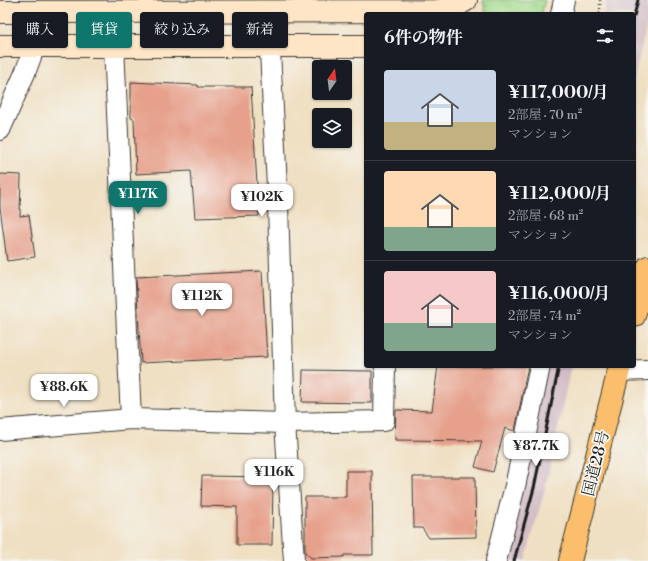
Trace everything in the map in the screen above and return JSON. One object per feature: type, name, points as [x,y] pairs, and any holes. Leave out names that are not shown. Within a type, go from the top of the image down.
[{"type":"highway","points":[[636,309],[648,268]]},
{"type":"highway","name":"国道28号","points":[[570,561],[619,369]]},
{"type":"street","points":[[412,12],[435,11],[453,8],[467,0],[467,12]]},
{"type":"street","points":[[561,12],[564,0]]},
{"type":"street","points":[[0,12],[12,12]]},
{"type":"street","points":[[35,12],[268,12]]},
{"type":"street","points":[[288,12],[364,13]]},
{"type":"street","points":[[0,46],[12,46]]},
{"type":"street","points":[[132,46],[232,46]]},
{"type":"street","points":[[288,46],[364,46]]},
{"type":"street","points":[[0,130],[34,48]]},
{"type":"street","points":[[114,48],[132,419]]},
{"type":"street","points":[[270,48],[278,206],[285,423],[294,561]]},
{"type":"street","points":[[0,430],[132,419],[285,423],[384,421],[385,368]]},
{"type":"street","points":[[496,561],[516,482],[540,368]]},
{"type":"street","points":[[619,369],[648,370]]},
{"type":"path","points":[[600,0],[600,12]]},
{"type":"shaded area","points":[[606,0],[648,0],[648,19],[636,70],[636,12],[605,12]]},
{"type":"shaded area","points":[[547,368],[571,368],[546,485],[525,561],[500,561]]},
{"type":"green space","points":[[483,0],[545,0],[542,12],[485,11]]},
{"type":"building","points":[[131,82],[198,85],[198,87],[251,87],[259,216],[195,218],[191,171],[136,174],[134,119],[131,118]]},
{"type":"building","points":[[0,174],[21,175],[20,216],[29,215],[35,257],[7,261],[0,207]]},
{"type":"building","points":[[262,271],[267,357],[141,363],[136,277]]},
{"type":"building","points":[[438,368],[528,368],[515,431],[505,428],[493,472],[475,467],[482,441],[395,440],[396,410],[432,411]]},
{"type":"building","points":[[303,370],[372,371],[372,403],[302,402]]},
{"type":"building","points":[[346,471],[372,471],[373,555],[344,555],[344,557],[311,558],[305,552],[305,497],[346,497]]},
{"type":"building","points":[[202,476],[273,477],[272,545],[237,545],[237,507],[201,506]]},
{"type":"building","points":[[413,477],[475,477],[476,537],[429,538],[422,528],[414,528]]},
{"type":"railway","points":[[635,12],[638,0]]},
{"type":"railway","points":[[514,561],[534,488],[559,368]]}]
